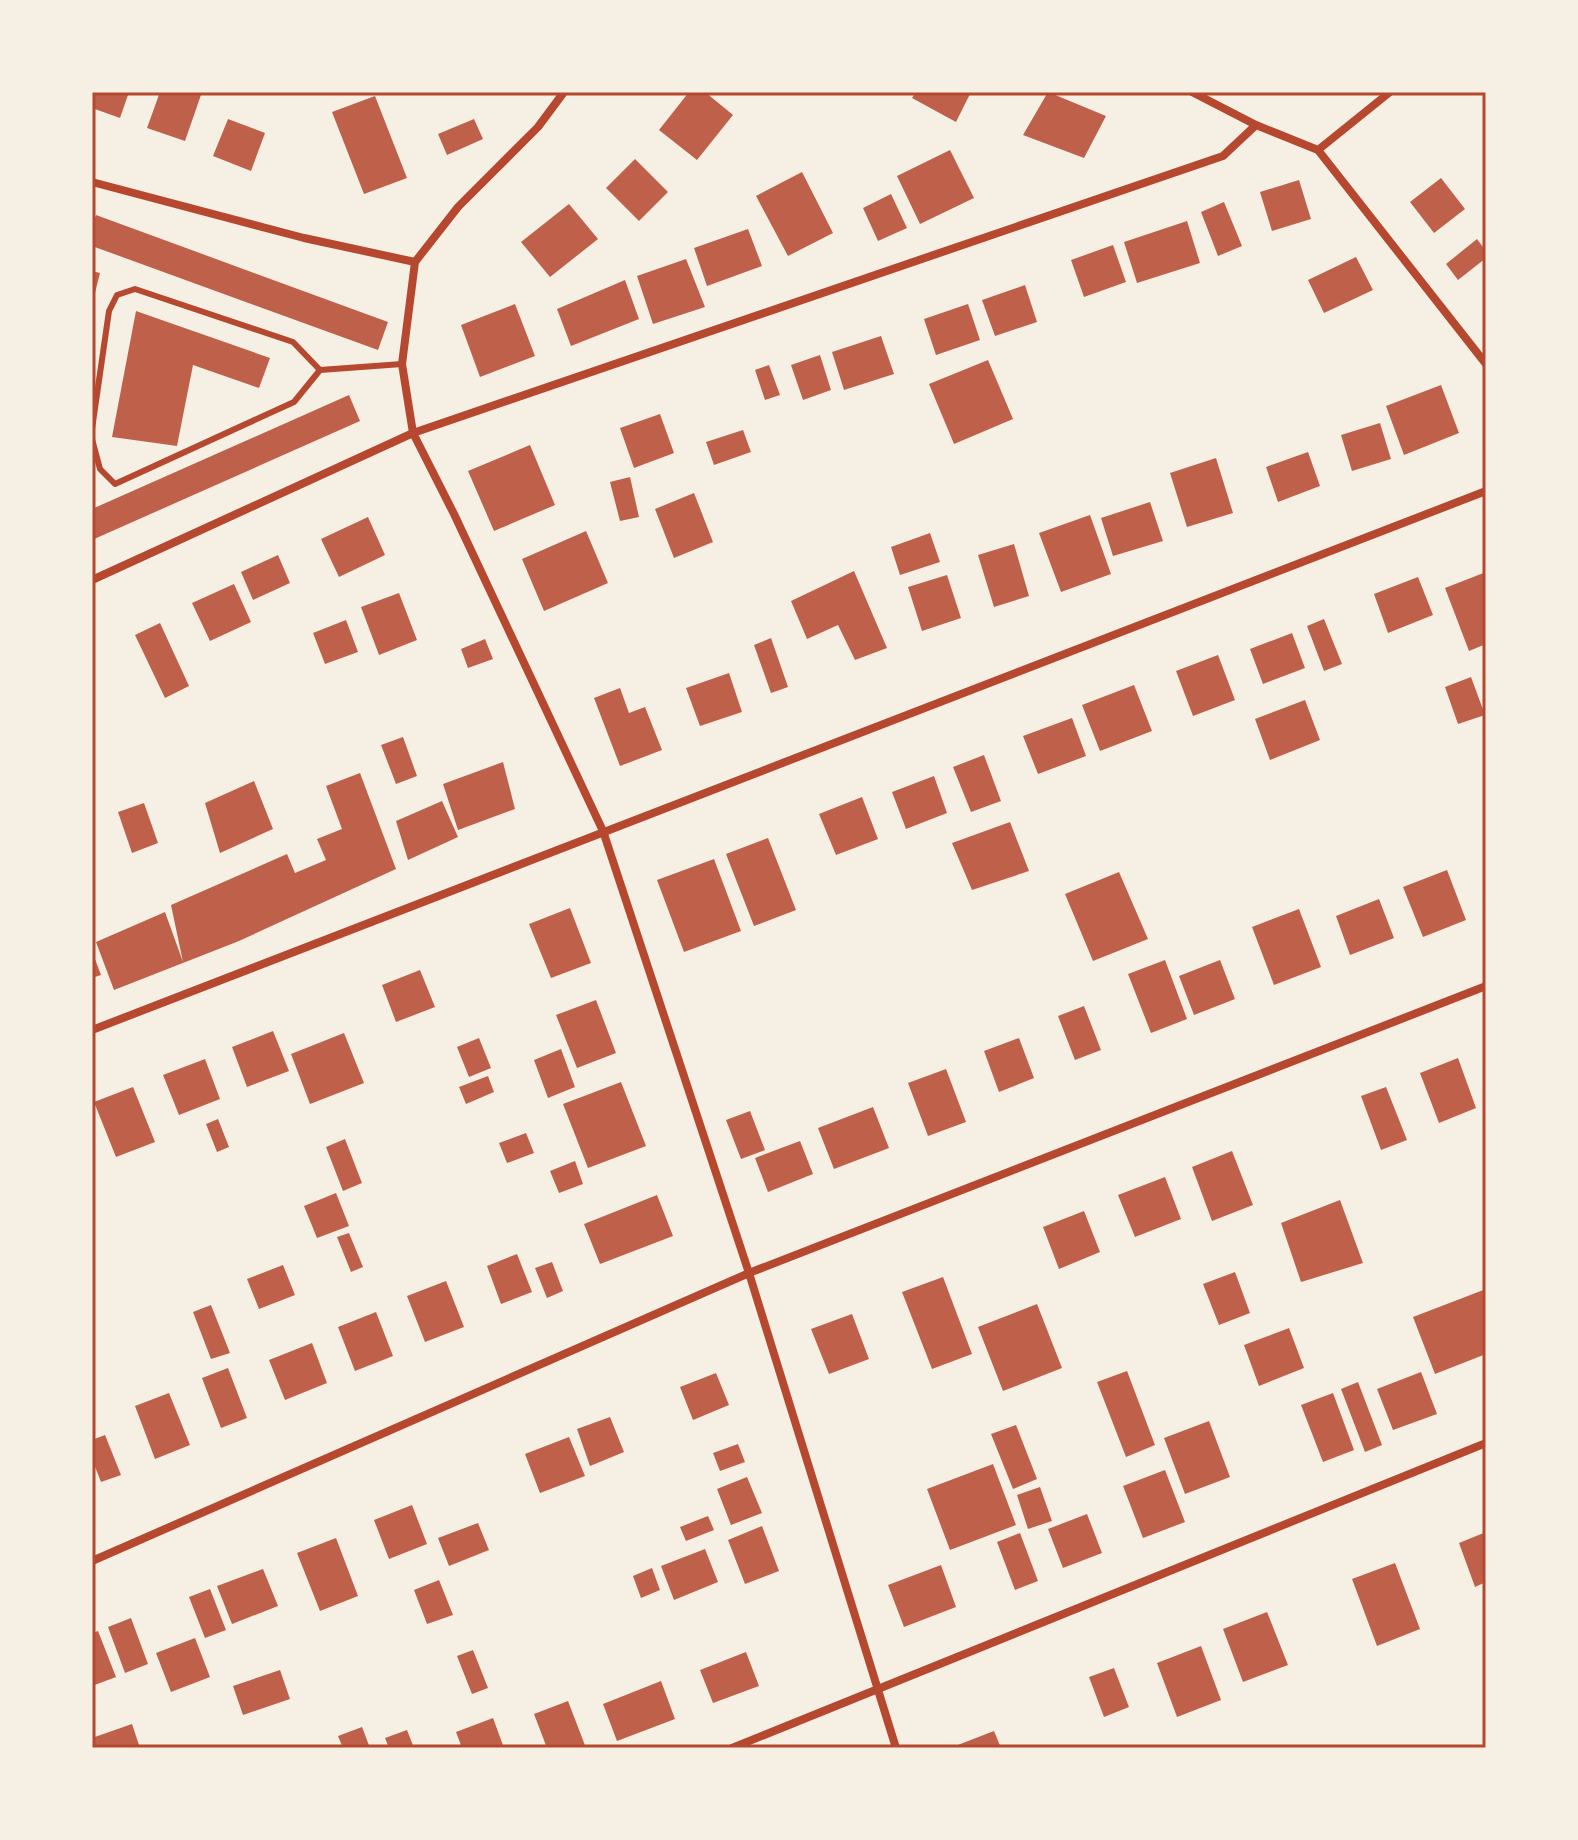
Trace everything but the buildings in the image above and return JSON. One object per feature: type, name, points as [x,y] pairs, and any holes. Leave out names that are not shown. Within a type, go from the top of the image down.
[{"type":"street","points":[[564,92],[538,127],[458,207],[415,262],[402,364],[413,433],[603,831],[749,1273],[896,1748]]},
{"type":"street","points":[[1192,92],[1256,125],[1318,150],[1486,364]]},
{"type":"street","points":[[1318,150],[1390,92]]},
{"type":"street","points":[[92,580],[413,433],[1223,156],[1256,125]]},
{"type":"street","points":[[92,182],[304,238],[415,262]]},
{"type":"street","points":[[92,1030],[1486,491]]},
{"type":"street","points":[[92,1561],[749,1273],[1486,986]]},
{"type":"street","points":[[732,1748],[1486,1443]]},
{"type":"lane","points":[[92,429],[109,311],[117,295],[135,289],[293,342],[320,370]]},
{"type":"lane","points":[[92,439],[100,469],[115,484],[294,402],[320,370],[402,364]]}]
